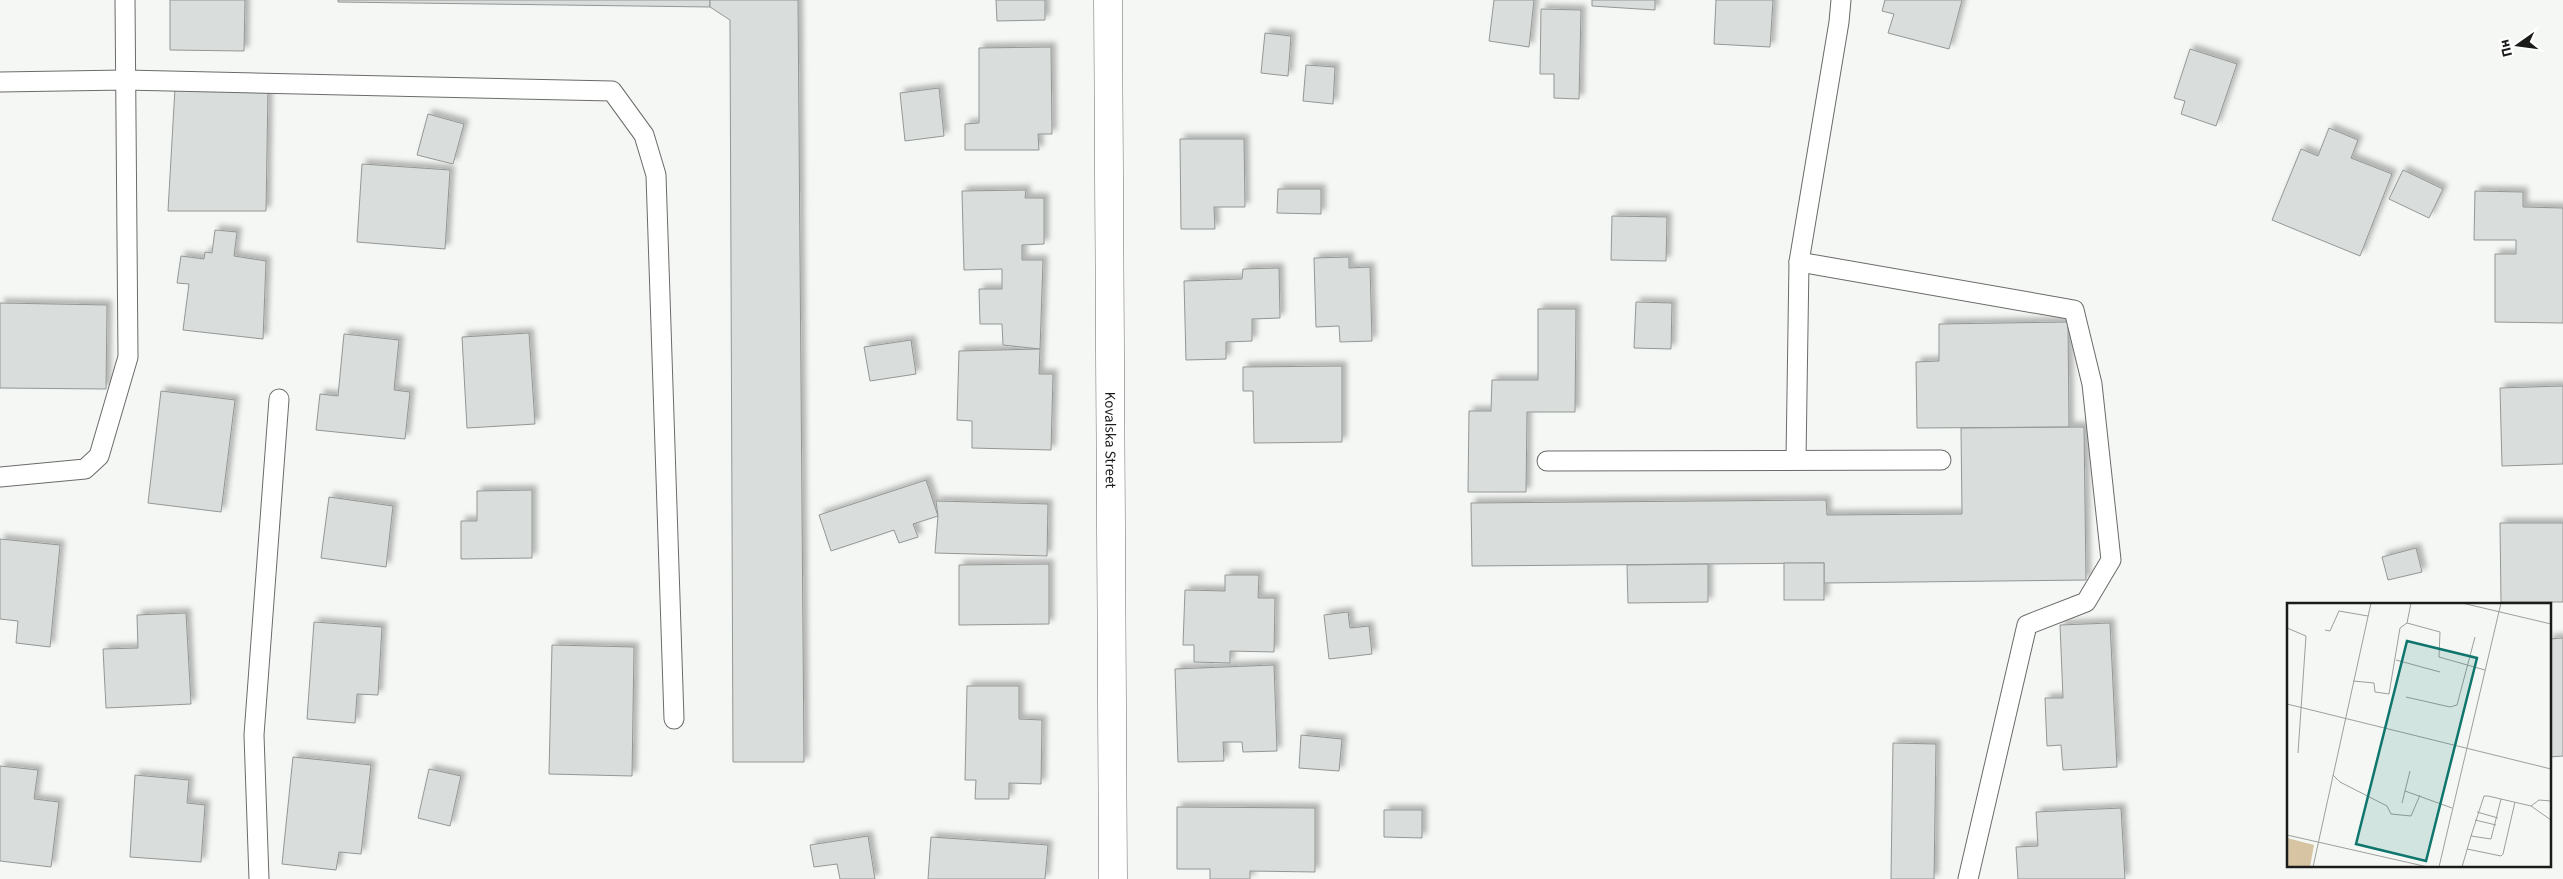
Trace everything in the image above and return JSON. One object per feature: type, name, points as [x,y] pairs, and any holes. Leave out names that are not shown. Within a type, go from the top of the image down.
[{"type":"street","name":"Kovalska Street","points":[[1108,0],[1113,879]]},
{"type":"lane","points":[[0,477],[85,469],[98,456],[128,357],[124,0]]},
{"type":"lane","points":[[1796,459],[1799,262],[1839,22],[1841,0]]},
{"type":"lane","points":[[0,82],[125,80],[612,91],[644,135],[656,175],[674,719]]},
{"type":"lane","points":[[1799,262],[2074,310],[2092,384],[2111,560],[2086,602],[2027,625],[1968,879]]},
{"type":"lane","points":[[260,879],[254,735],[280,399]]},
{"type":"lane","points":[[1547,461],[1941,460]]},
{"type":"building","points":[[170,0],[245,0],[244,51],[170,50]]},
{"type":"building","points":[[338,0],[710,0],[710,7],[338,2]]},
{"type":"building","points":[[710,0],[798,0],[804,762],[733,762],[730,20],[710,7]]},
{"type":"building","points":[[996,0],[1045,0],[1045,20],[997,21]]},
{"type":"building","points":[[1494,0],[1534,0],[1529,47],[1489,41]]},
{"type":"building","points":[[1592,0],[1655,0],[1655,10],[1592,6]]},
{"type":"building","points":[[1716,0],[1773,0],[1770,47],[1714,44]]},
{"type":"building","points":[[1885,0],[1962,0],[1949,49],[1888,33],[1894,14],[1882,11]]},
{"type":"building","points":[[1541,9],[1581,10],[1579,99],[1554,98],[1554,74],[1540,74]]},
{"type":"building","points":[[1265,33],[1291,36],[1288,76],[1261,73]]},
{"type":"building","points":[[1051,47],[1052,134],[1038,134],[1039,150],[965,150],[965,124],[979,123],[979,48]]},
{"type":"building","points":[[2190,49],[2237,64],[2216,126],[2181,114],[2185,101],[2174,98]]},
{"type":"building","points":[[1306,65],[1335,67],[1333,104],[1303,101]]},
{"type":"building","points":[[268,87],[266,211],[168,211],[175,88]]},
{"type":"building","points":[[939,88],[944,136],[905,141],[900,93]]},
{"type":"building","points":[[428,114],[464,124],[453,164],[417,155]]},
{"type":"building","points":[[2329,128],[2358,140],[2351,158],[2392,174],[2360,256],[2272,220],[2301,149],[2318,156]]},
{"type":"building","points":[[1180,139],[1244,139],[1245,207],[1214,207],[1215,229],[1181,229]]},
{"type":"building","points":[[362,164],[450,170],[445,249],[357,242]]},
{"type":"building","points":[[2403,170],[2443,189],[2429,218],[2389,199]]},
{"type":"building","points":[[1278,189],[1321,189],[1321,214],[1277,213]]},
{"type":"building","points":[[1026,190],[1025,198],[1044,198],[1044,244],[1022,245],[1022,260],[1043,260],[1040,349],[1003,345],[1002,324],[980,324],[979,289],[1002,289],[1002,269],[964,270],[962,191]]},
{"type":"building","points":[[2475,191],[2523,192],[2523,207],[2563,208],[2563,323],[2495,322],[2495,254],[2516,254],[2516,240],[2474,240]]},
{"type":"building","points":[[1612,216],[1667,217],[1666,261],[1611,260]]},
{"type":"building","points":[[215,230],[237,232],[234,256],[266,261],[263,339],[183,330],[189,284],[177,283],[181,256],[204,259],[205,252],[212,253]]},
{"type":"building","points":[[1349,257],[1349,268],[1370,267],[1372,341],[1340,342],[1339,326],[1316,327],[1314,258]]},
{"type":"building","points":[[1279,268],[1280,318],[1252,319],[1252,341],[1226,342],[1226,359],[1186,360],[1184,281],[1242,279],[1243,269]]},
{"type":"building","points":[[1636,302],[1672,303],[1671,349],[1634,348]]},
{"type":"building","points":[[0,303],[107,305],[106,389],[0,388]]},
{"type":"building","points":[[1538,309],[1576,309],[1575,412],[1527,412],[1526,492],[1468,492],[1469,411],[1491,411],[1492,380],[1538,380]]},
{"type":"building","points":[[2068,322],[2069,427],[1917,428],[1916,362],[1939,361],[1939,324]]},
{"type":"building","points":[[529,333],[535,424],[467,428],[462,337]]},
{"type":"building","points":[[344,334],[399,340],[394,390],[410,392],[405,439],[316,430],[320,394],[338,396]]},
{"type":"building","points":[[911,340],[916,374],[870,381],[864,347]]},
{"type":"building","points":[[1040,349],[1039,374],[1053,374],[1051,450],[972,448],[972,421],[957,420],[959,351]]},
{"type":"building","points":[[1342,366],[1342,442],[1254,443],[1253,391],[1243,391],[1243,367]]},
{"type":"building","points":[[2563,386],[2563,464],[2502,466],[2500,388]]},
{"type":"building","points":[[161,391],[235,400],[221,512],[148,503]]},
{"type":"building","points":[[2084,427],[2086,580],[1824,583],[1824,563],[1472,566],[1471,503],[1826,500],[1827,515],[1962,514],[1961,428]]},
{"type":"building","points":[[926,480],[938,516],[913,524],[918,537],[899,543],[894,530],[831,551],[819,515]]},
{"type":"building","points":[[532,490],[532,558],[461,559],[461,521],[477,521],[477,491]]},
{"type":"building","points":[[329,497],[393,506],[386,567],[321,558]]},
{"type":"building","points":[[936,501],[1048,504],[1047,556],[935,553],[938,516]]},
{"type":"building","points":[[2500,523],[2563,523],[2563,602],[2501,602]]},
{"type":"building","points":[[0,539],[60,545],[50,647],[16,643],[18,621],[0,619]]},
{"type":"building","points":[[2416,548],[2422,572],[2388,580],[2382,557]]},
{"type":"building","points":[[1784,563],[1824,563],[1824,600],[1784,600]]},
{"type":"building","points":[[1049,564],[1049,624],[959,625],[959,565]]},
{"type":"building","points":[[1708,564],[1708,602],[1628,603],[1627,565]]},
{"type":"building","points":[[1225,575],[1259,575],[1258,598],[1275,598],[1274,652],[1230,651],[1230,663],[1194,662],[1194,645],[1183,645],[1185,590],[1225,591]]},
{"type":"building","points":[[1348,612],[1350,628],[1369,626],[1372,654],[1329,659],[1324,615]]},
{"type":"building","points":[[186,613],[191,704],[106,708],[103,649],[138,648],[137,615]]},
{"type":"building","points":[[314,622],[382,627],[378,695],[357,694],[355,723],[307,719]]},
{"type":"building","points":[[2110,623],[2117,767],[2063,770],[2061,745],[2047,746],[2045,698],[2063,698],[2060,625]]},
{"type":"building","points":[[2563,638],[2563,756],[2550,757],[2550,639]]},
{"type":"building","points":[[552,645],[634,647],[632,776],[549,774]]},
{"type":"building","points":[[1274,665],[1277,751],[1243,752],[1242,742],[1223,742],[1224,761],[1178,762],[1175,669]]},
{"type":"building","points":[[967,686],[1019,686],[1019,719],[1042,720],[1041,784],[1009,783],[1009,799],[975,799],[976,780],[965,780]]},
{"type":"building","points":[[1301,735],[1342,739],[1339,771],[1299,768]]},
{"type":"building","points":[[1893,743],[1936,744],[1934,879],[1891,879]]},
{"type":"building","points":[[293,757],[371,765],[361,854],[339,852],[336,870],[282,864]]},
{"type":"building","points":[[0,766],[38,770],[34,799],[59,802],[51,867],[0,861]]},
{"type":"building","points":[[429,769],[461,776],[450,826],[418,818]]},
{"type":"building","points":[[135,775],[189,780],[187,803],[205,805],[201,862],[130,857]]},
{"type":"building","points":[[1177,807],[1315,808],[1315,872],[1250,871],[1250,879],[1210,879],[1210,869],[1177,869]]},
{"type":"building","points":[[2121,808],[2125,879],[2018,879],[2016,847],[2038,846],[2036,812]]},
{"type":"building","points":[[1384,810],[1422,810],[1422,838],[1384,837]]},
{"type":"building","points":[[868,836],[875,879],[840,879],[837,864],[814,867],[810,845]]},
{"type":"building","points":[[931,837],[1048,845],[1045,879],[928,879]]}]
